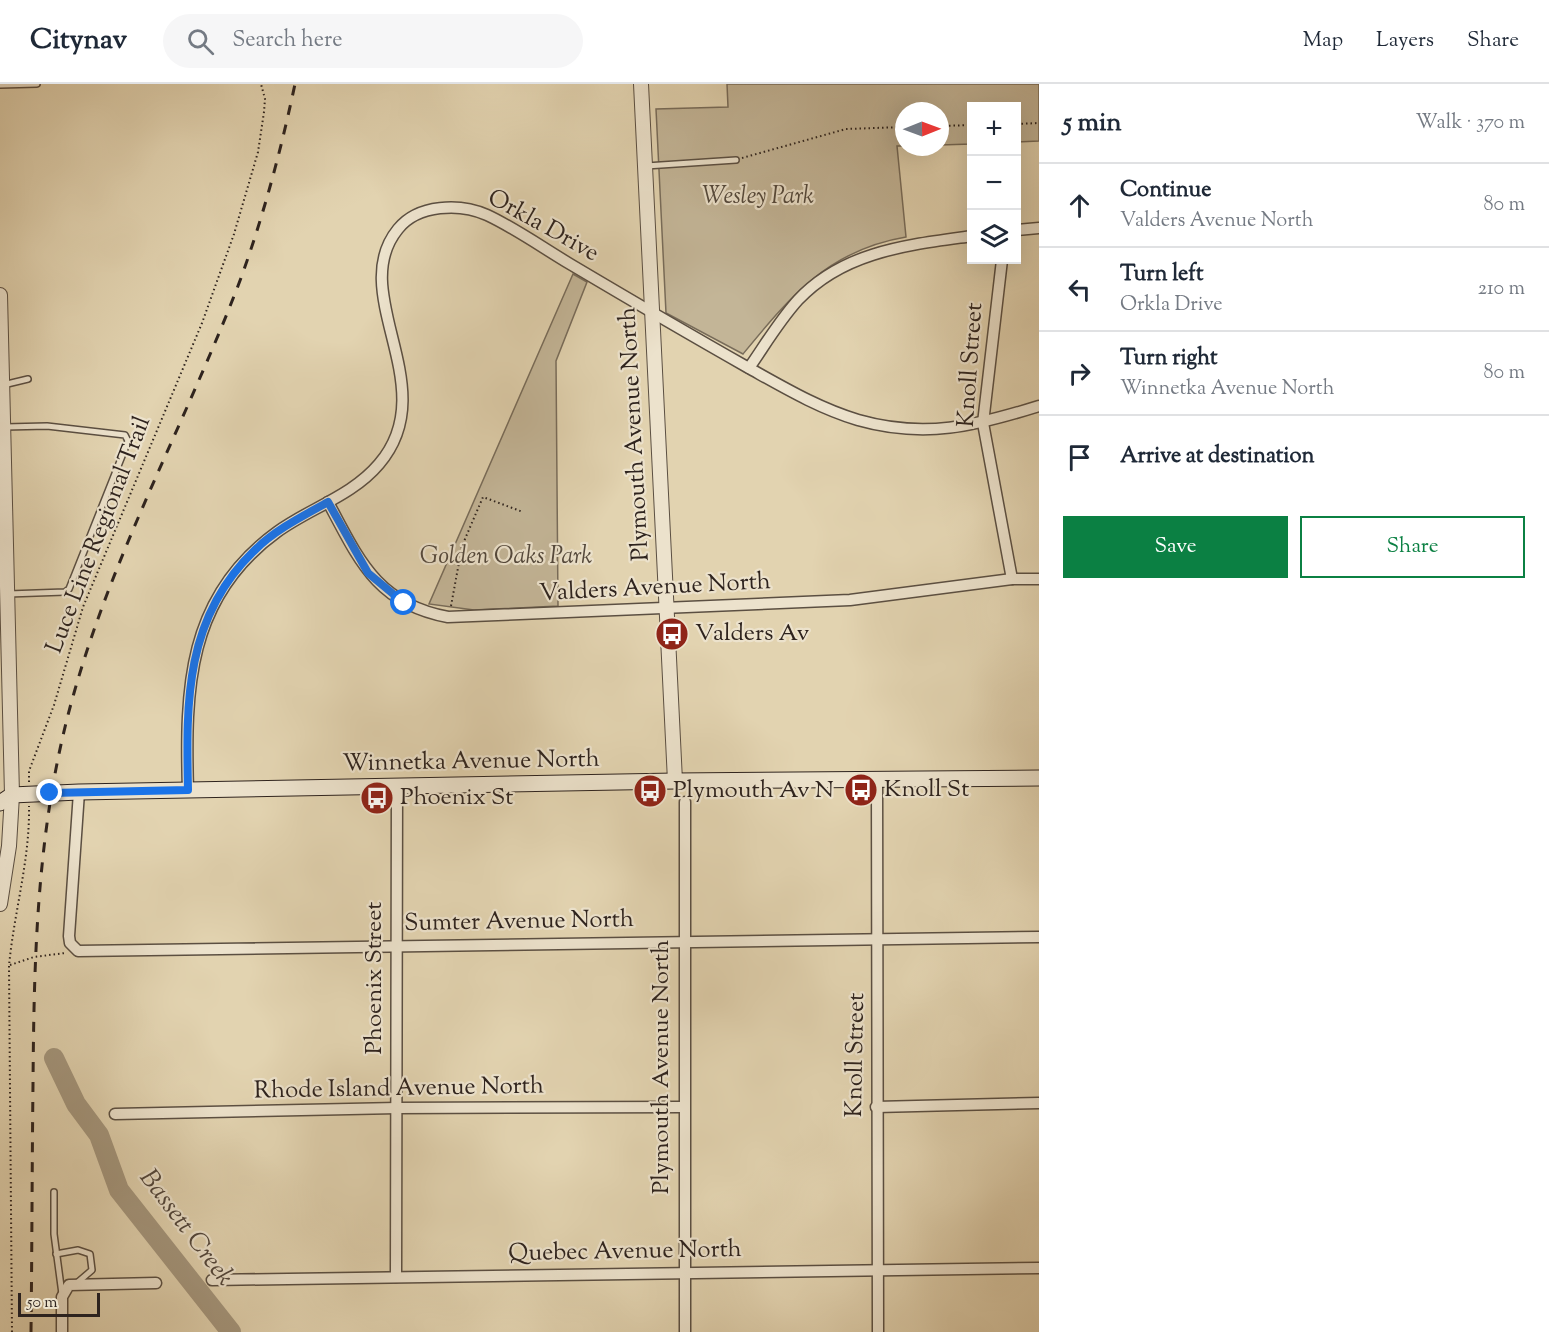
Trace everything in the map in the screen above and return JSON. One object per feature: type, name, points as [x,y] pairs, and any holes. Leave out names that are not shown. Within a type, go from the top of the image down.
[{"type":"main road","name":"Winnetka Avenue North","points":[[4,795],[675,781],[1039,778]]},
{"type":"street","name":"Plymouth Avenue North","points":[[641,84],[675,781]]},
{"type":"street","name":"Orkla Drive","points":[[188,790],[189,687],[194,657],[217,600],[254,550],[279,530],[368,476],[394,442],[404,403],[402,380],[381,274],[391,239],[400,226],[415,216],[450,207],[486,215],[652,314],[795,394],[858,420],[896,428],[932,431],[983,423],[1039,406]]},
{"type":"street","points":[[1021,230],[1039,228]]},
{"type":"street","points":[[749,368],[798,300],[821,279],[864,256],[897,247],[967,237]]},
{"type":"street","name":"Knoll Street","points":[[1002,264],[983,423],[1012,579]]},
{"type":"street","points":[[0,295],[8,594],[4,632],[4,795],[9,846],[0,904]]},
{"type":"street","name":"Valders Avenue North","points":[[328,502],[368,573],[384,590],[425,613],[448,617],[666,610],[886,597],[1012,579],[1039,579]]},
{"type":"street","name":"Knoll Street","points":[[877,779],[878,1332]]},
{"type":"street","name":"Phoenix Street","points":[[396,786],[396,1277]]},
{"type":"street","points":[[73,948],[69,936],[79,792]]},
{"type":"street","name":"Plymouth Avenue North","points":[[685,802],[685,1332]]},
{"type":"street","name":"Sumter Avenue North","points":[[73,948],[84,952],[396,945],[1039,937]]},
{"type":"street","points":[[876,1107],[1039,1102]]},
{"type":"street","name":"Rhode Island Avenue North","points":[[115,1114],[397,1108],[684,1107]]},
{"type":"street","name":"Quebec Avenue North","points":[[212,1280],[1039,1268]]},
{"type":"street","points":[[62,1332],[63,1297],[69,1285],[156,1283]]},
{"type":"lane","points":[[0,85],[45,84]]},
{"type":"lane","points":[[645,166],[736,160]]},
{"type":"lane","points":[[2,385],[28,379]]},
{"type":"lane","points":[[3,427],[47,426],[125,435],[128,441],[69,589],[65,592],[8,594]]},
{"type":"lane","points":[[54,1192],[52,1211],[63,1297]]},
{"type":"lane","points":[[56,1254],[78,1250],[90,1254],[92,1270],[78,1283]]},
{"type":"path","name":"Luce Line Regional Trail","points":[[12,1332],[9,966],[12,928],[26,860],[29,771],[54,705],[83,607],[202,323],[234,234],[258,152],[265,106],[261,84]]},
{"type":"path","points":[[1021,124],[1039,123]]},
{"type":"path","points":[[949,126],[967,125]]},
{"type":"path","points":[[736,160],[846,129],[895,128]]},
{"type":"path","points":[[448,617],[462,546],[483,497],[523,512]]},
{"type":"path","points":[[9,966],[34,957],[66,953],[73,948]]},
{"type":"green space","name":"Wesley Park","points":[[727,84],[1039,84],[1039,141],[1021,142],[1021,102],[967,102],[967,144],[949,145],[949,102],[895,102],[895,156],[898,156],[906,237],[879,243],[854,253],[813,279],[777,314],[743,354],[666,313],[656,109],[728,107]]},
{"type":"green space","name":"Golden Oaks Park","points":[[573,274],[587,282],[556,361],[558,606],[474,610],[429,604]]},
{"type":"waterway","name":"Bassett Creek","points":[[54,1058],[76,1104],[99,1135],[119,1190],[231,1332]]},
{"type":"railway","points":[[31,1332],[37,937],[45,839],[62,741],[74,693],[110,587],[241,278],[271,182],[295,84]]},
{"type":"place","name":"Valders Av","points":[[672,634]]},
{"type":"place","name":"Knoll St","points":[[861,790]]},
{"type":"place","name":"Plymouth Av N","points":[[650,791]]},
{"type":"place","name":"Phoenix St","points":[[377,798]]},
{"type":"route","points":[[50,793],[188,790],[189,687],[194,657],[217,600],[234,574],[254,550],[279,530],[328,502],[368,573],[384,590],[404,603]]}]
